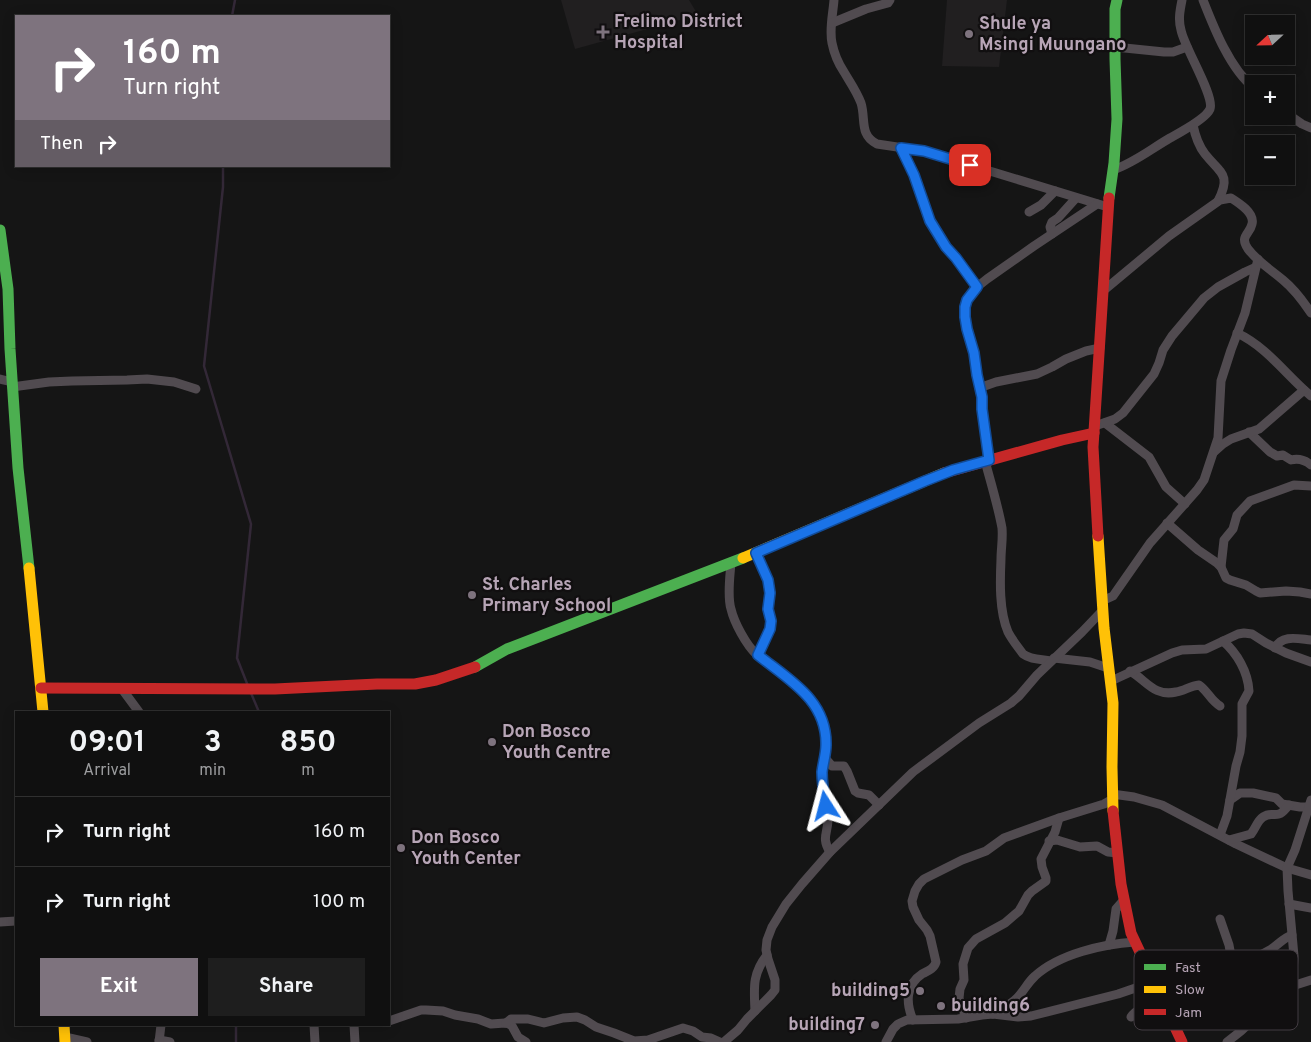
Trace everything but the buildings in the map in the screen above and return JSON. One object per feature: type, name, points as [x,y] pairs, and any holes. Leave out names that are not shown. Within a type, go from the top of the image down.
[{"type":"street","points":[[834,0],[832,41],[835,55],[860,101],[864,114],[863,121],[866,133],[872,141],[877,144],[924,151],[1103,206]]},
{"type":"street","points":[[832,23],[866,9],[888,3],[890,0]]},
{"type":"street","points":[[1116,0],[1115,47],[1118,119],[1113,170],[1103,206],[1103,291],[1098,428],[1093,447],[1102,605],[1113,702],[1112,767],[1118,853],[1124,901],[1131,933],[1139,950]]},
{"type":"street","points":[[1113,170],[1122,167],[1192,124],[1207,114],[1210,108],[1211,103],[1207,91],[1181,31],[1179,16],[1182,0]]},
{"type":"street","points":[[1203,0],[1232,63],[1245,79]]},
{"type":"street","points":[[1115,47],[1164,52],[1173,52],[1187,47]]},
{"type":"street","points":[[1295,119],[1311,128]]},
{"type":"street","points":[[1192,124],[1198,144],[1221,173],[1235,200]]},
{"type":"street","points":[[901,148],[914,175],[934,229],[977,287]]},
{"type":"street","points":[[1218,201],[1225,188],[1225,180]]},
{"type":"street","points":[[1028,212],[1041,205],[1055,191]]},
{"type":"street","points":[[1052,234],[1050,227],[1052,222],[1076,198]]},
{"type":"street","points":[[1103,291],[1169,236],[1218,201],[1231,198],[1247,210],[1252,219],[1252,224],[1244,242],[1257,263],[1291,286],[1311,313]]},
{"type":"street","points":[[1103,206],[1052,234],[977,287],[967,300],[965,312],[982,397],[987,461],[1002,528],[1002,599],[1008,630],[1023,654],[1027,657],[1090,662],[1108,668]]},
{"type":"street","points":[[0,230],[8,288],[5,345],[12,385],[18,468],[44,711]]},
{"type":"street","points":[[390,1021],[426,1010],[443,1011],[491,1024],[506,1023],[514,1018],[544,1023],[563,1018],[577,1017],[596,1027],[634,1042],[648,1040],[684,1028],[702,1037],[722,1042],[738,1030],[775,990],[775,980],[766,950],[767,940],[772,927],[796,891],[830,852],[892,791],[929,760],[979,723],[1011,703],[1025,690],[1037,675],[1082,632],[1102,605],[1113,596],[1150,543],[1204,480],[1218,438],[1221,381],[1245,313],[1257,263]]},
{"type":"street","points":[[41,688],[275,689],[415,684],[436,680],[471,668],[507,649],[756,553],[953,470],[1062,440],[1098,428],[1115,419],[1130,405],[1154,374],[1163,350],[1172,336],[1204,298],[1257,263]]},
{"type":"street","points":[[1214,453],[1231,439],[1266,425],[1281,410],[1307,393],[1263,349],[1237,333]]},
{"type":"street","points":[[980,388],[996,382],[1037,374],[1066,358],[1100,348]]},
{"type":"street","points":[[0,379],[12,385],[146,379],[167,381],[196,389]]},
{"type":"street","points":[[1098,428],[1149,457],[1166,487],[1185,504]]},
{"type":"street","points":[[1249,432],[1274,455],[1283,455],[1290,460],[1305,460],[1311,465]]},
{"type":"street","points":[[1221,567],[1224,540],[1233,529],[1238,515],[1249,501],[1298,485],[1311,478]]},
{"type":"street","points":[[1298,485],[1311,486]]},
{"type":"street","points":[[1167,523],[1198,550],[1217,562],[1226,578],[1230,580],[1246,585],[1260,593],[1276,591],[1311,594]]},
{"type":"street","points":[[756,553],[768,580],[770,593],[768,609],[771,621],[770,629],[758,655]]},
{"type":"street","points":[[731,563],[730,608],[739,628],[758,655],[805,692],[820,712],[824,723],[826,743],[822,771],[828,824],[825,839],[826,846],[830,852]]},
{"type":"street","points":[[1111,681],[1172,653],[1182,650],[1206,649],[1244,633],[1252,634],[1275,648],[1311,662]]},
{"type":"street","points":[[1275,648],[1279,642],[1287,638],[1311,640]]},
{"type":"street","points":[[1220,835],[1230,800],[1240,752],[1242,704],[1248,694],[1249,687],[1239,658],[1223,641]]},
{"type":"street","points":[[1130,671],[1142,678],[1149,687],[1164,692],[1178,692],[1199,685],[1220,706]]},
{"type":"street","points":[[122,689],[138,711]]},
{"type":"street","points":[[825,758],[830,765],[845,768],[855,791],[869,796],[879,805]]},
{"type":"street","points":[[1230,800],[1240,794],[1253,793],[1276,798],[1280,803],[1289,805],[1310,803],[1295,850],[1287,868],[1293,950]]},
{"type":"street","points":[[913,1020],[908,1001],[910,986],[916,978],[932,968],[936,962],[930,936],[913,907],[912,902],[919,884],[924,879],[962,860],[986,851],[1004,838],[1098,806],[1113,796],[1134,797],[1162,805],[1287,868],[1311,875]]},
{"type":"street","points":[[1229,840],[1251,834],[1259,820],[1264,816],[1272,813],[1282,813],[1289,805]]},
{"type":"street","points":[[966,1018],[959,998],[964,980],[963,961],[968,948],[976,939],[1005,923],[1019,911],[1032,890],[1046,882],[1041,859],[1055,832],[1059,818]]},
{"type":"street","points":[[1049,841],[1057,840],[1080,847],[1097,846],[1108,852],[1118,853]]},
{"type":"street","points":[[1108,945],[1114,926],[1116,909],[1124,901]]},
{"type":"street","points":[[1289,904],[1311,908]]},
{"type":"street","points":[[1220,919],[1230,950]]},
{"type":"street","points":[[0,922],[15,921]]},
{"type":"street","points":[[1272,950],[1285,938],[1292,935]]},
{"type":"street","points":[[992,1014],[1016,1000],[1034,977],[1050,966],[1078,954],[1108,945],[1135,942]]},
{"type":"street","points":[[755,1011],[754,989],[756,974],[767,955]]},
{"type":"street","points":[[1298,984],[1311,980]]},
{"type":"street","points":[[886,1042],[893,1029],[898,1024],[907,1020],[966,1018],[982,1014],[1018,1017],[1031,1016],[1134,989]]},
{"type":"street","points":[[1131,1017],[1134,1012]]},
{"type":"street","points":[[506,1023],[512,1026],[518,1037],[526,1042]]},
{"type":"street","points":[[64,1026],[65,1040],[87,1042]]},
{"type":"street","points":[[161,1026],[159,1041],[170,1042]]},
{"type":"street","points":[[314,1026],[315,1042]]},
{"type":"street","points":[[354,1026],[355,1042]]},
{"type":"street","points":[[1176,1030],[1182,1042]]},
{"type":"street","points":[[1227,1042],[1242,1030]]},
{"type":"shaded area","name":"Frelimo District Hospital","points":[[561,0],[689,0],[698,15],[575,49]]},
{"type":"shaded area","points":[[947,0],[1007,0],[999,67],[942,66]]},
{"type":"waterway","points":[[232,15],[235,0]]},
{"type":"waterway","points":[[223,167],[223,187],[204,366],[251,524],[237,658],[248,686]]},
{"type":"waterway","points":[[251,693],[259,711]]},
{"type":"waterway","points":[[236,1026],[236,1042]]},
{"type":"traffic: fast","points":[[1109,198],[1117,119],[1115,59],[1115,9],[1117,0]]},
{"type":"traffic: fast","points":[[0,230],[8,289],[18,468],[29,568]]},
{"type":"traffic: fast","points":[[475,667],[507,649],[743,558]]},
{"type":"traffic: slow","points":[[743,558],[944,473]]},
{"type":"traffic: slow","points":[[1098,536],[1104,628],[1113,703],[1113,811]]},
{"type":"traffic: slow","points":[[29,568],[43,711]]},
{"type":"traffic: slow","points":[[64,1026],[65,1042]]},
{"type":"traffic: jam","points":[[1098,536],[1093,447],[1109,198]]},
{"type":"traffic: jam","points":[[944,473],[1094,433]]},
{"type":"traffic: jam","points":[[41,688],[275,689],[415,684],[436,680],[475,667]]},
{"type":"traffic: jam","points":[[1113,811],[1121,884],[1131,933],[1139,950]]},
{"type":"traffic: jam","points":[[1176,1030],[1182,1042]]},
{"type":"place","name":"Frelimo District Hospital","points":[[603,32]]},
{"type":"place","name":"Shule ya Msingi Muungano","points":[[969,34]]},
{"type":"place","name":"St. Charles Primary School","points":[[472,595]]},
{"type":"place","name":"Don Bosco Youth Centre","points":[[492,742]]},
{"type":"place","name":"Don Bosco Youth Center","points":[[401,848]]},
{"type":"place","name":"building5","points":[[920,991]]},
{"type":"place","name":"building6","points":[[941,1006]]},
{"type":"place","name":"building7","points":[[875,1025]]},
{"type":"route","points":[[826,806],[822,771],[826,743],[824,723],[820,712],[805,692],[758,655],[770,629],[771,621],[768,609],[770,588],[756,553],[925,481],[953,470],[989,460],[982,397],[965,317],[967,300],[977,287],[946,247],[930,221],[914,175],[901,148],[924,151],[970,165]]}]
